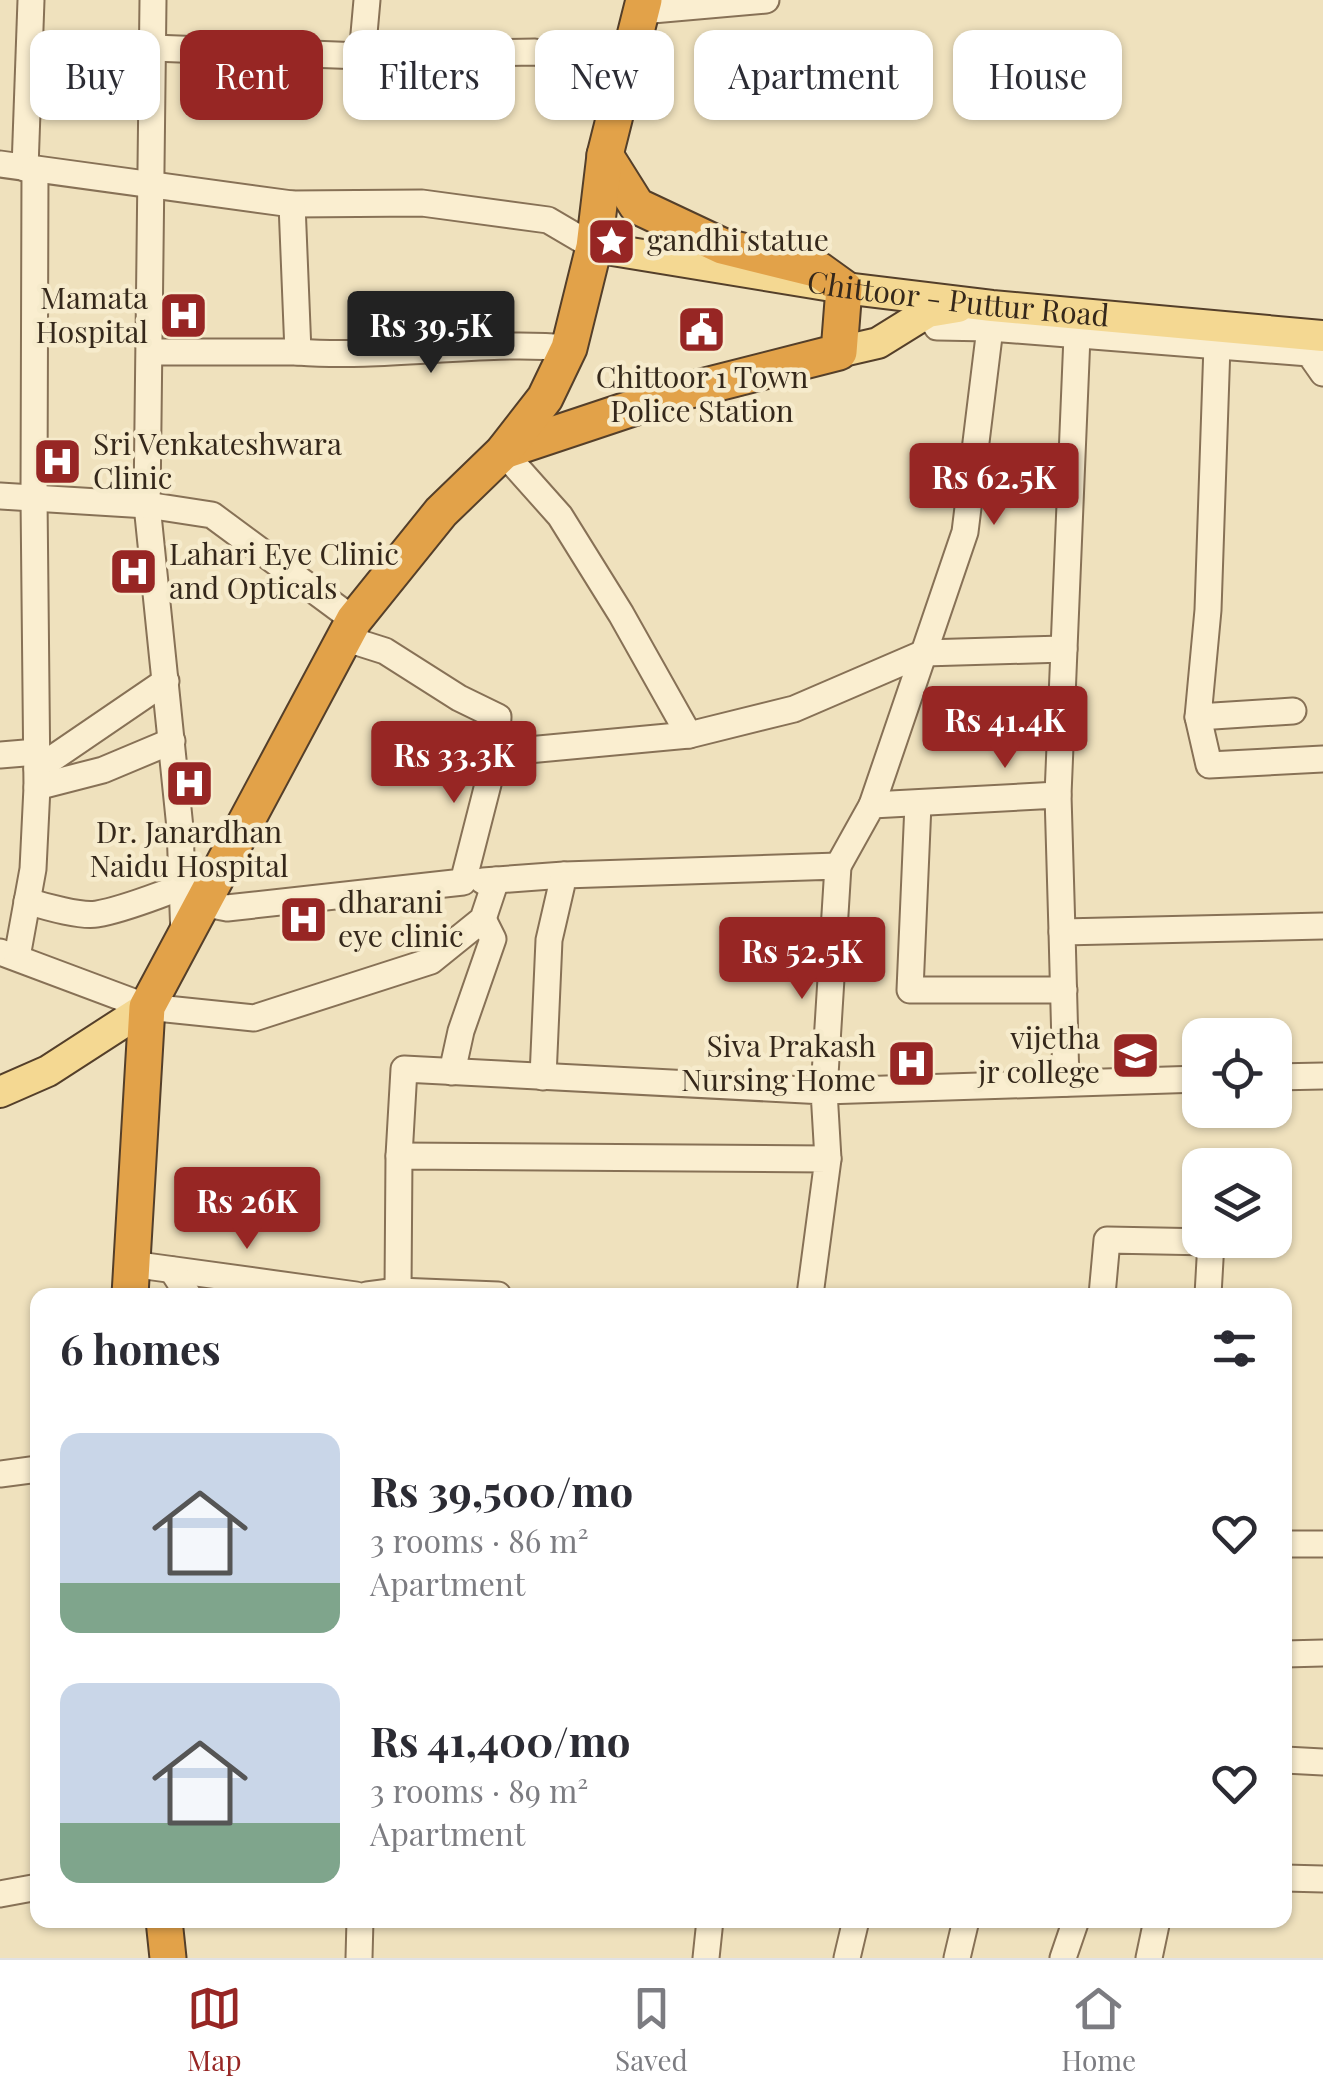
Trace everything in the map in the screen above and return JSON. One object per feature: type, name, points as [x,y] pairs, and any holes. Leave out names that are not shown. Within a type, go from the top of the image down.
[{"type":"highway","points":[[130,1280],[147,1007],[184,936],[192,895],[349,629],[441,512],[503,452],[545,398],[570,348],[594,247],[605,155],[614,120]]},
{"type":"highway","points":[[503,452],[678,393],[839,352],[844,288],[819,270],[722,246],[637,206],[605,155]]},
{"type":"highway","points":[[165,1928],[168,1958]]},
{"type":"main road","name":"Chittoor - Puttur Road","points":[[594,247],[986,313],[1323,336]]},
{"type":"main road","points":[[839,352],[878,343],[924,304]]},
{"type":"main road","points":[[0,1092],[48,1070],[147,1007]]},
{"type":"street","points":[[31,0],[20,167],[34,498],[37,769],[33,869],[27,901],[8,955],[147,1007],[254,1018],[432,961],[484,919],[496,880]]},
{"type":"street","points":[[153,0],[153,30]]},
{"type":"street","points":[[364,30],[366,0]]},
{"type":"street","points":[[642,6],[764,0]]},
{"type":"street","points":[[160,48],[343,55]]},
{"type":"street","points":[[152,120],[147,504],[192,895]]},
{"type":"street","points":[[20,167],[292,204],[440,205],[548,220],[594,247]]},
{"type":"street","points":[[292,204],[298,352]]},
{"type":"street","points":[[811,1288],[828,1159],[824,1091],[838,866],[872,805],[965,532],[986,313],[1077,336],[1308,353],[1323,372]]},
{"type":"street","points":[[1066,1083],[1058,796],[1077,336]]},
{"type":"street","points":[[150,352],[298,352],[346,356],[520,344],[570,348]]},
{"type":"street","points":[[1217,345],[1208,610],[1198,717],[1209,765],[1323,759]]},
{"type":"street","points":[[503,452],[560,516],[689,735]]},
{"type":"street","points":[[0,496],[147,504],[212,515],[349,629],[498,718],[496,753],[463,882]]},
{"type":"street","points":[[496,753],[689,735],[794,709],[924,654],[1064,649]]},
{"type":"street","points":[[37,769],[166,681]]},
{"type":"street","points":[[1198,717],[1292,711]]},
{"type":"street","points":[[0,755],[37,769],[103,770],[172,741]]},
{"type":"street","points":[[872,805],[1058,796]]},
{"type":"street","points":[[918,804],[910,990],[1064,990]]},
{"type":"street","points":[[27,901],[93,916],[192,895],[227,908],[564,874],[838,866]]},
{"type":"street","points":[[543,1076],[550,940],[564,874]]},
{"type":"street","points":[[452,1072],[461,1031],[493,938],[484,919]]},
{"type":"street","points":[[1062,932],[1323,926]]},
{"type":"street","points":[[398,1288],[404,1070],[824,1091],[1182,1079]]},
{"type":"street","points":[[1292,1077],[1323,1076]]},
{"type":"street","points":[[399,1156],[828,1159]]},
{"type":"street","points":[[1103,1288],[1107,1240],[1211,1242],[1208,1288]]},
{"type":"street","points":[[172,1270],[184,1288]]},
{"type":"street","points":[[130,1280],[172,1270],[304,1288]]},
{"type":"street","points":[[0,1474],[30,1470]]},
{"type":"street","points":[[1292,1544],[1323,1544]]},
{"type":"street","points":[[1292,1654],[1323,1653]]},
{"type":"street","points":[[1292,1760],[1323,1762]]},
{"type":"street","points":[[1292,1878],[1323,1880]]},
{"type":"street","points":[[0,1894],[30,1888]]},
{"type":"street","points":[[359,1958],[360,1928]]},
{"type":"street","points":[[706,1958],[709,1928]]},
{"type":"street","points":[[847,1958],[854,1928]]},
{"type":"street","points":[[956,1958],[964,1928]]},
{"type":"street","points":[[1063,1958],[1073,1928]]},
{"type":"street","points":[[1149,1958],[1155,1928]]},
{"type":"place","name":"gandhi statue","points":[[612,241]]},
{"type":"place","name":"Mamata Hospital","points":[[183,316]]},
{"type":"place","name":"Chittoor 1 Town Police Station","points":[[702,329]]},
{"type":"place","name":"Sri Venkateshwara Clinic","points":[[58,462]]},
{"type":"place","name":"Lahari Eye Clinic and Opticals","points":[[134,572]]},
{"type":"place","name":"Dr. Janardhan Naidu Hospital","points":[[189,784]]},
{"type":"place","name":"dharani eye clinic","points":[[303,920]]},
{"type":"place","name":"vijetha jr college","points":[[1135,1056]]},
{"type":"place","name":"Siva Prakash Nursing Home","points":[[911,1064]]}]
